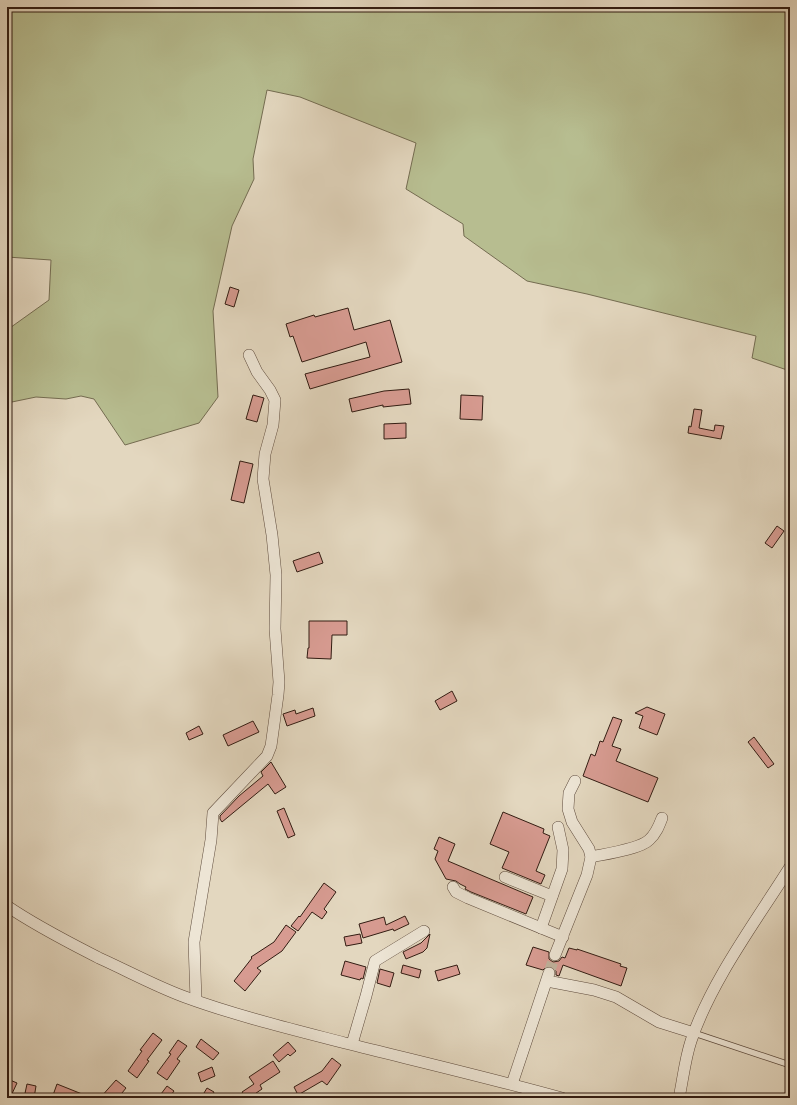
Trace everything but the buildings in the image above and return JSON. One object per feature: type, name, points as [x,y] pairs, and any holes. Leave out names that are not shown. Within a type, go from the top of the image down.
[{"type":"street","points":[[196,1000],[194,942],[211,840],[213,813],[267,756],[271,746],[278,695],[275,629],[276,576],[272,535],[263,479],[265,454],[273,425],[275,400],[270,390],[257,372],[249,355]]},
{"type":"street","points":[[555,955],[587,876],[591,857],[589,849],[572,822],[568,809],[569,793],[575,781]]},
{"type":"street","points":[[591,857],[630,848],[648,841],[658,829],[662,818]]},
{"type":"street","points":[[541,928],[562,869],[563,850],[558,827]]},
{"type":"street","points":[[679,1098],[694,1033],[710,999],[725,970],[790,867]]},
{"type":"street","points":[[506,877],[552,896]]},
{"type":"street","points":[[453,887],[456,892],[468,898],[563,937]]},
{"type":"street","points":[[7,906],[25,919],[65,941],[149,982],[196,1000],[255,1019],[562,1098]]},
{"type":"street","points":[[352,1044],[375,960],[424,931]]},
{"type":"street","points":[[512,1084],[548,977],[616,997],[659,1022],[694,1033]]},
{"type":"lane","points":[[694,1033],[790,1065]]},
{"type":"green space","points":[[7,7],[790,7],[790,371],[752,358],[756,336],[587,294],[527,281],[464,236],[463,224],[406,189],[416,143],[300,97],[267,90],[253,159],[254,179],[232,226],[213,311],[218,397],[199,423],[125,445],[94,399],[81,396],[66,399],[36,397],[7,403],[7,330],[49,300],[51,260],[7,257]]},
{"type":"tunnel","points":[[549,973],[555,955]]}]
